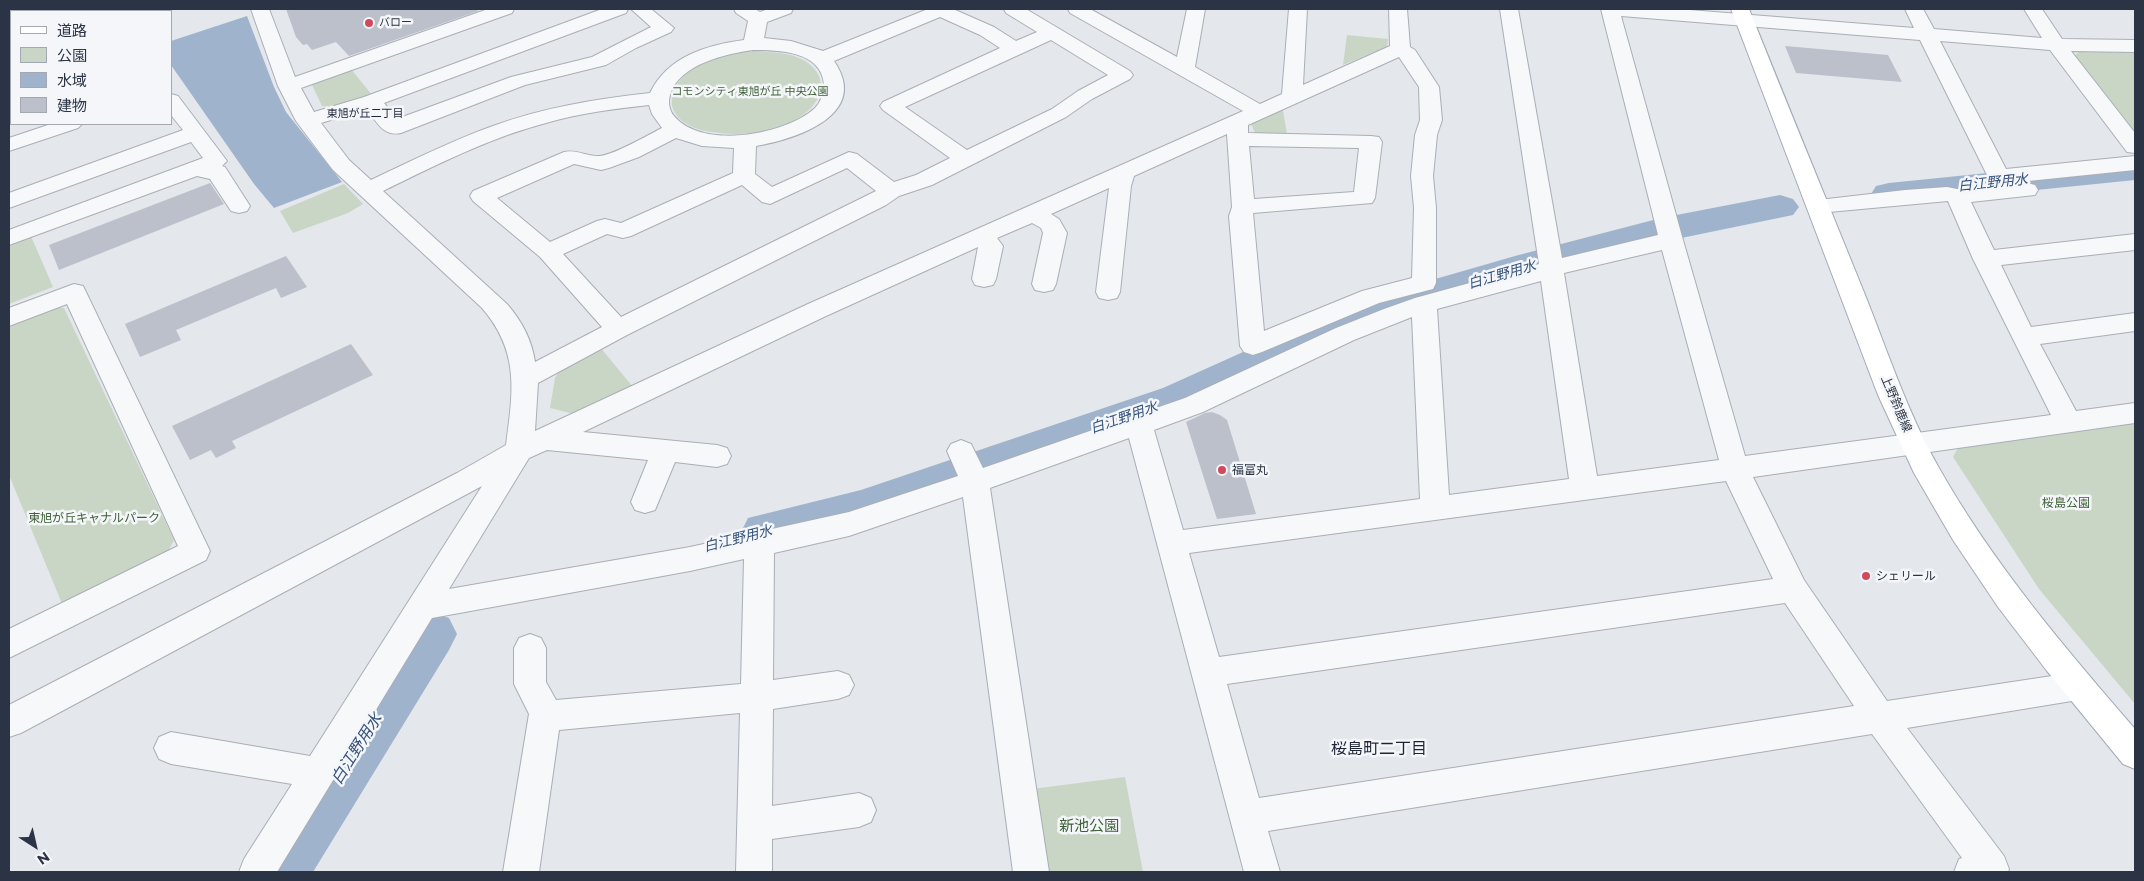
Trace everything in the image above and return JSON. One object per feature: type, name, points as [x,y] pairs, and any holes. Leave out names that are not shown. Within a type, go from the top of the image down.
[{"type":"main road","name":"上野鈴鹿線","points":[[1742,14],[1914,445],[1941,497],[2006,595],[2078,686],[2135,753]]},
{"type":"street","points":[[257,872],[422,607],[531,445],[526,378],[521,351],[510,324],[491,302],[342,165],[307,121],[288,86],[260,9]]},
{"type":"street","points":[[288,86],[504,9]]},
{"type":"street","points":[[307,121],[371,101],[618,9]]},
{"type":"street","points":[[371,101],[393,128],[518,80],[599,61],[629,44],[664,28],[640,9]]},
{"type":"street","points":[[753,44],[750,14],[784,9]]},
{"type":"street","points":[[526,378],[618,329],[878,200],[891,191],[924,180],[1059,113],[1085,95],[1123,75],[1013,9]]},
{"type":"street","points":[[1077,9],[1100,15],[1184,68],[1260,112]]},
{"type":"street","points":[[1184,68],[1196,9]]},
{"type":"street","points":[[1292,97],[1298,9]]},
{"type":"street","points":[[1398,9],[1400,49]]},
{"type":"street","points":[[1509,9],[1585,489]]},
{"type":"street","points":[[1972,872],[1991,869],[1880,718],[1794,589],[1735,469],[1609,9],[1742,14],[1926,35],[2056,46],[2135,46]]},
{"type":"street","points":[[1914,9],[1999,176],[2135,163]]},
{"type":"street","points":[[2033,9],[2056,46],[2135,147]]},
{"type":"street","points":[[822,59],[942,10],[961,21],[986,31],[1014,49]]},
{"type":"street","points":[[965,159],[890,106],[1052,32]]},
{"type":"street","points":[[753,44],[789,47],[808,52],[822,59],[830,69],[835,82],[832,97],[822,112],[791,130],[760,140],[746,142],[706,139],[684,133],[669,123],[659,109],[658,98],[667,80],[677,70],[711,52],[753,44]]},
{"type":"street","points":[[9,722],[467,481],[531,445],[809,314],[1033,214],[1124,174],[1238,130],[1260,112],[1400,49]]},
{"type":"street","points":[[1238,130],[1249,352],[1371,297],[1424,283],[1422,176],[1426,135],[1431,120],[1429,87],[1408,54],[1400,49]]},
{"type":"street","points":[[368,190],[487,135],[521,123],[603,104],[658,98]]},
{"type":"street","points":[[9,238],[216,161],[172,101]]},
{"type":"street","points":[[9,145],[68,125]]},
{"type":"street","points":[[618,329],[548,252],[481,196],[572,157],[602,163],[630,152],[676,129]]},
{"type":"street","points":[[1238,130],[1370,142],[1364,198],[1243,207]]},
{"type":"street","points":[[9,201],[194,133]]},
{"type":"street","points":[[744,176],[746,142]]},
{"type":"street","points":[[744,176],[770,197],[849,159],[891,191]]},
{"type":"street","points":[[202,166],[206,172],[217,172],[239,206]]},
{"type":"street","points":[[1108,292],[1120,186],[1124,174]]},
{"type":"street","points":[[548,252],[605,226],[623,231],[744,176]]},
{"type":"street","points":[[1818,206],[1905,197],[1947,194],[1957,196],[2135,181]]},
{"type":"street","points":[[1957,196],[1985,259],[2068,422]]},
{"type":"street","points":[[1033,214],[1051,224],[1054,233],[1044,284]]},
{"type":"street","points":[[422,607],[690,559],[849,524],[970,470],[1139,424],[1194,405],[1345,334],[1424,304],[1538,274],[1550,259],[1670,233]]},
{"type":"street","points":[[982,237],[991,246],[984,279]]},
{"type":"street","points":[[1985,259],[2135,242]]},
{"type":"street","points":[[9,317],[74,292],[196,551],[9,644]]},
{"type":"street","points":[[1424,304],[1434,509]]},
{"type":"street","points":[[2024,337],[2135,322]]},
{"type":"street","points":[[1172,543],[1914,445],[2135,413]]},
{"type":"street","points":[[1139,424],[1262,872]]},
{"type":"street","points":[[531,445],[666,451],[717,456]]},
{"type":"street","points":[[645,502],[666,451]]},
{"type":"street","points":[[970,470],[1031,872]]},
{"type":"street","points":[[754,872],[759,544]]},
{"type":"street","points":[[1207,673],[1794,589]]},
{"type":"street","points":[[530,648],[530,684],[547,716]]},
{"type":"street","points":[[521,872],[544,716],[756,697],[838,685]]},
{"type":"street","points":[[1248,818],[2078,686]]},
{"type":"street","points":[[171,748],[319,773]]},
{"type":"street","points":[[755,825],[859,810]]},
{"type":"green space","points":[[1347,35],[1388,39],[1387,47],[1343,65]]},
{"type":"green space","name":"コモンシティ東旭が丘 中央公園","points":[[753,51],[794,56],[813,67],[821,82],[817,99],[812,107],[803,115],[782,126],[747,134],[701,130],[690,126],[677,116],[672,106],[673,94],[681,79],[688,72],[720,57]]},
{"type":"green space","points":[[2080,51],[2135,52],[2135,136],[2073,57]]},
{"type":"green space","points":[[351,69],[372,95],[335,107],[322,106],[311,83]]},
{"type":"green space","points":[[1279,110],[1283,111],[1287,134],[1255,134],[1251,123]]},
{"type":"green space","points":[[344,184],[363,204],[348,213],[293,233],[280,211]]},
{"type":"green space","points":[[30,234],[53,287],[9,304],[9,242]]},
{"type":"green space","name":"東旭が丘キャナルパーク","points":[[50,307],[64,308],[174,540],[165,557],[63,606],[9,475],[9,323]]},
{"type":"green space","points":[[600,347],[633,387],[574,414],[550,408],[555,378],[563,366]]},
{"type":"green space","name":"桜島公園","points":[[2135,422],[2135,704],[2039,589],[1953,457],[1958,448]]},
{"type":"green space","name":"新池公園","points":[[1125,777],[1143,872],[1044,872],[1032,789]]},
{"type":"water","points":[[247,16],[274,87],[286,112],[342,182],[274,208],[254,184],[172,66],[172,41]]},
{"type":"building","name":"バロー","points":[[286,9],[477,9],[478,11],[349,56],[336,42],[312,50],[307,44],[303,45],[296,37]]},
{"type":"building","points":[[1785,46],[1888,55],[1902,82],[1796,73]]},
{"type":"building","points":[[210,183],[224,204],[59,270],[49,245]]},
{"type":"building","points":[[286,256],[307,287],[281,298],[276,288],[176,330],[181,340],[140,357],[125,324]]},
{"type":"building","points":[[351,344],[373,375],[232,441],[236,448],[216,458],[211,450],[190,460],[172,426]]},
{"type":"building","name":"福富丸","points":[[1212,412],[1227,420],[1256,514],[1217,519],[1186,422],[1205,413]]},
{"type":"waterway","name":"白江野用水","points":[[1889,194],[2135,169]]},
{"type":"waterway","name":"白江野用水","points":[[765,532],[863,508],[1178,399],[1347,322],[1387,307],[1529,265],[1661,230],[1780,207]]},
{"type":"waterway","name":"白江野用水","points":[[284,865],[431,634]]},
{"type":"place","name":"バロー","points":[[369,23]]},
{"type":"place","name":"福富丸","points":[[1222,470]]},
{"type":"place","name":"シェリール","points":[[1866,576]]},
{"type":"district","name":"東旭が丘二丁目","points":[[365,114]]},
{"type":"district","name":"桜島町二丁目","points":[[1379,749]]}]
